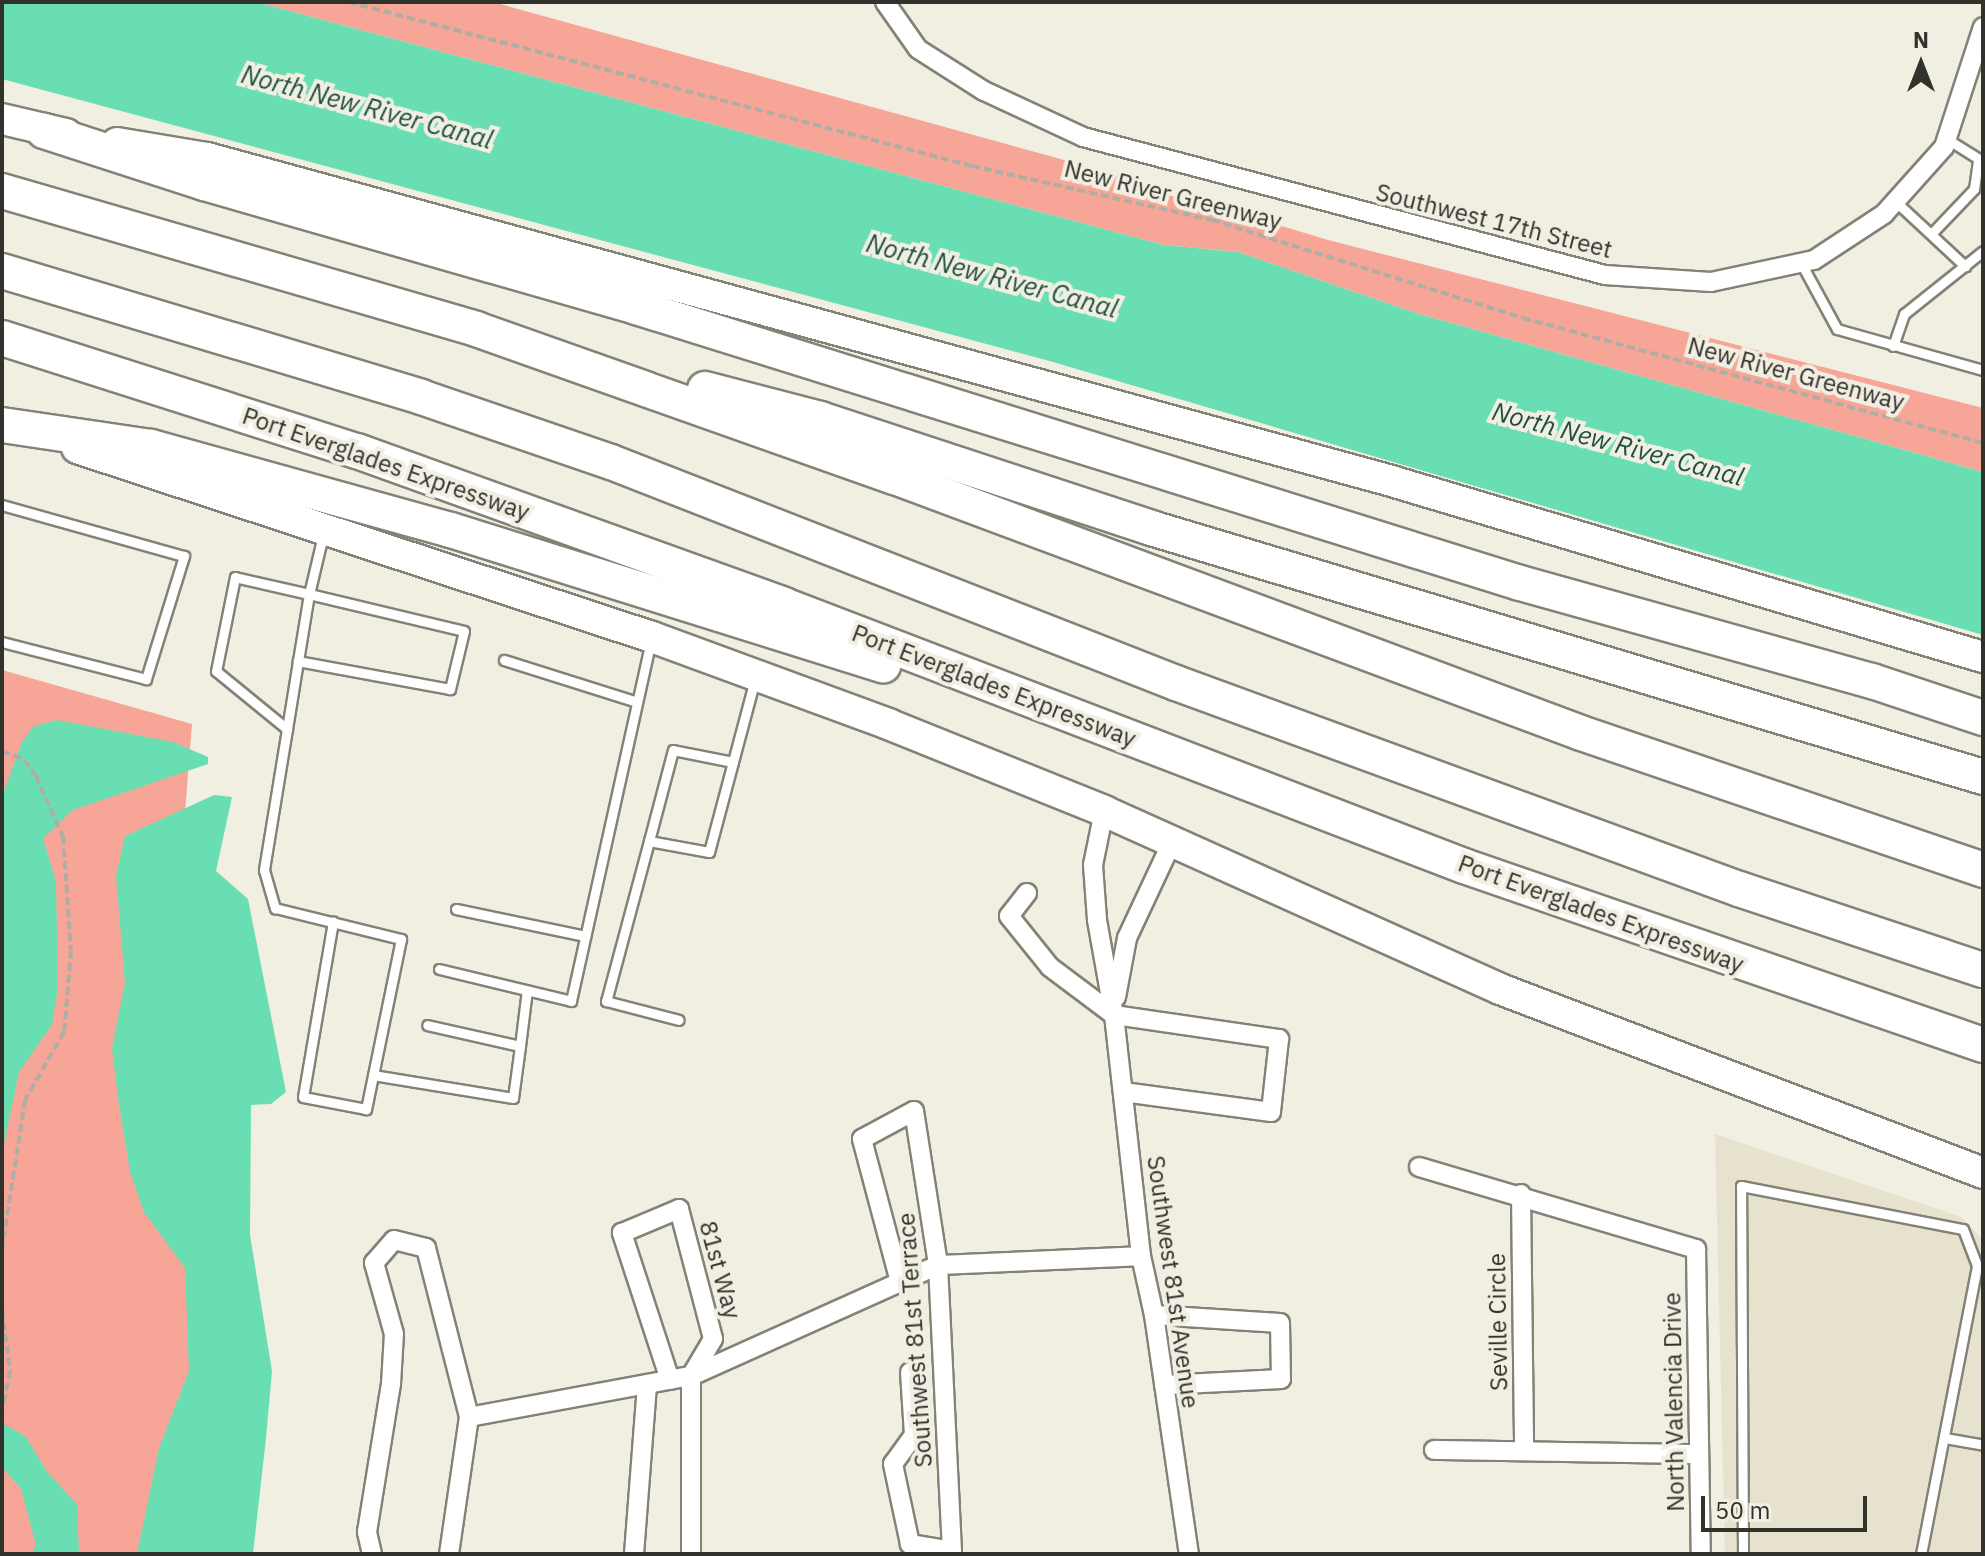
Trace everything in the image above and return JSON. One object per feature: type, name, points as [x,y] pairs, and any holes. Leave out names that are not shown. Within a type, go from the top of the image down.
[{"type":"highway","points":[[44,131],[204,183],[636,307],[1520,583],[1872,681],[1983,718]]},
{"type":"highway","points":[[2,191],[476,329],[820,419],[1151,528],[1983,777]]},
{"type":"highway","points":[[2,271],[421,397],[611,462],[1176,683],[1739,889],[1983,970]]},
{"type":"highway","points":[[476,329],[895,477],[1581,733],[1983,870]]},
{"type":"highway","name":"Port Everglades Expressway","points":[[2,338],[357,451],[784,605],[1464,866],[1983,1045]]},
{"type":"highway","points":[[2,425],[151,447],[436,526],[1118,734]]},
{"type":"main road","points":[[2,119],[44,131],[253,170],[1388,480],[1983,657]]},
{"type":"main road","points":[[2,425],[324,528],[652,637],[756,675],[1104,811],[1500,989],[1983,1173]]},
{"type":"street","name":"Southwest 17th Street","points":[[885,2],[918,49],[984,91],[1083,137],[1605,275],[1711,282],[1801,263],[1826,252],[1895,201],[1947,139],[1983,27]]},
{"type":"street","name":"Southwest 81st Avenue","points":[[1104,811],[1093,865],[1114,1015],[1141,1256],[1154,1315],[1189,1554]]},
{"type":"street","name":"Southwest 81st Avenue","points":[[1114,1015],[1127,938],[1172,842]]},
{"type":"street","points":[[1027,893],[1009,916],[1050,967],[1114,1015],[1279,1039],[1271,1112],[1123,1092]]},
{"type":"street","name":"Southwest 81st Terrace","points":[[900,1282],[862,1139],[914,1111],[938,1265],[952,1551],[910,1544],[893,1464],[914,1435],[910,1372]]},
{"type":"street","points":[[1419,1167],[1521,1194]]},
{"type":"street","name":"North Valencia Drive","points":[[1521,1194],[1696,1249],[1696,1454],[1701,1554]]},
{"type":"street","name":"Seville Circle","points":[[1521,1194],[1524,1449]]},
{"type":"street","name":"81st Way","points":[[670,1380],[622,1233],[679,1209],[713,1339],[691,1376]]},
{"type":"street","points":[[372,1554],[367,1532],[391,1384],[394,1334],[374,1263],[394,1240],[426,1248],[469,1417],[449,1554]]},
{"type":"street","points":[[469,1417],[691,1376],[938,1265],[1141,1256]]},
{"type":"street","points":[[1154,1315],[1280,1323],[1281,1379],[1164,1385]]},
{"type":"street","points":[[691,1376],[691,1554]]},
{"type":"street","points":[[634,1554],[647,1384]]},
{"type":"street","points":[[1434,1450],[1696,1454]]},
{"type":"lane","points":[[1931,234],[1978,192],[1980,161],[1947,139]]},
{"type":"lane","points":[[1895,201],[1965,266]]},
{"type":"lane","points":[[1893,346],[1904,314],[1983,251]]},
{"type":"lane","points":[[1801,263],[1837,329],[1983,370]]},
{"type":"lane","points":[[2,505],[184,556],[146,679],[2,642]]},
{"type":"lane","points":[[324,528],[309,594],[264,870],[275,908],[333,922],[401,939],[366,1109],[303,1097],[333,922]]},
{"type":"lane","points":[[287,729],[216,671],[235,577],[464,631],[450,689],[298,661]]},
{"type":"lane","points":[[439,969],[571,1001],[652,637]]},
{"type":"lane","points":[[504,660],[637,702]]},
{"type":"lane","points":[[649,841],[709,852],[756,675]]},
{"type":"lane","points":[[679,1020],[606,1001],[673,750],[733,762]]},
{"type":"lane","points":[[456,909],[585,936]]},
{"type":"lane","points":[[373,1075],[513,1098],[527,990]]},
{"type":"lane","points":[[427,1025],[520,1046]]},
{"type":"lane","points":[[1743,1554],[1741,1186],[1963,1229],[1977,1266],[1921,1554]]},
{"type":"lane","points":[[1945,1438],[1983,1445]]},
{"type":"path","name":"New River Greenway","points":[[349,2],[895,147],[1212,220],[1523,318],[1983,443]]},
{"type":"path","points":[[2,752],[24,760],[36,776],[63,837],[70,998],[64,1032],[25,1100],[2,1248]]},
{"type":"path","points":[[2,1310],[10,1371],[2,1411]]},
{"type":"shaded area","points":[[256,2],[493,2],[1057,158],[1328,240],[1983,408],[1983,472],[1419,314],[1238,252],[1164,245]]},
{"type":"shaded area","points":[[2,670],[192,724],[181,863],[232,1554],[2,1554]]},
{"type":"shaded area","points":[[1715,1134],[1961,1217],[1983,1240],[1983,1554],[1725,1554]]},
{"type":"water","name":"North New River Canal","points":[[2,2],[256,2],[1164,245],[1238,252],[1419,314],[1983,472],[1983,635],[1046,360],[2,79]]},
{"type":"water","points":[[57,720],[173,742],[208,757],[208,764],[73,810],[43,838],[56,882],[58,987],[52,1025],[19,1072],[2,1153],[2,797],[22,742],[34,726]]},
{"type":"water","points":[[214,795],[232,797],[216,871],[248,899],[286,1092],[271,1104],[251,1105],[250,1235],[272,1371],[266,1438],[253,1554],[137,1554],[159,1448],[189,1371],[185,1268],[144,1212],[130,1172],[119,1104],[112,1049],[125,982],[116,876],[125,836]]},
{"type":"water","points":[[2,1423],[25,1436],[48,1473],[77,1504],[79,1554],[31,1554],[36,1545],[21,1489],[2,1467]]}]
